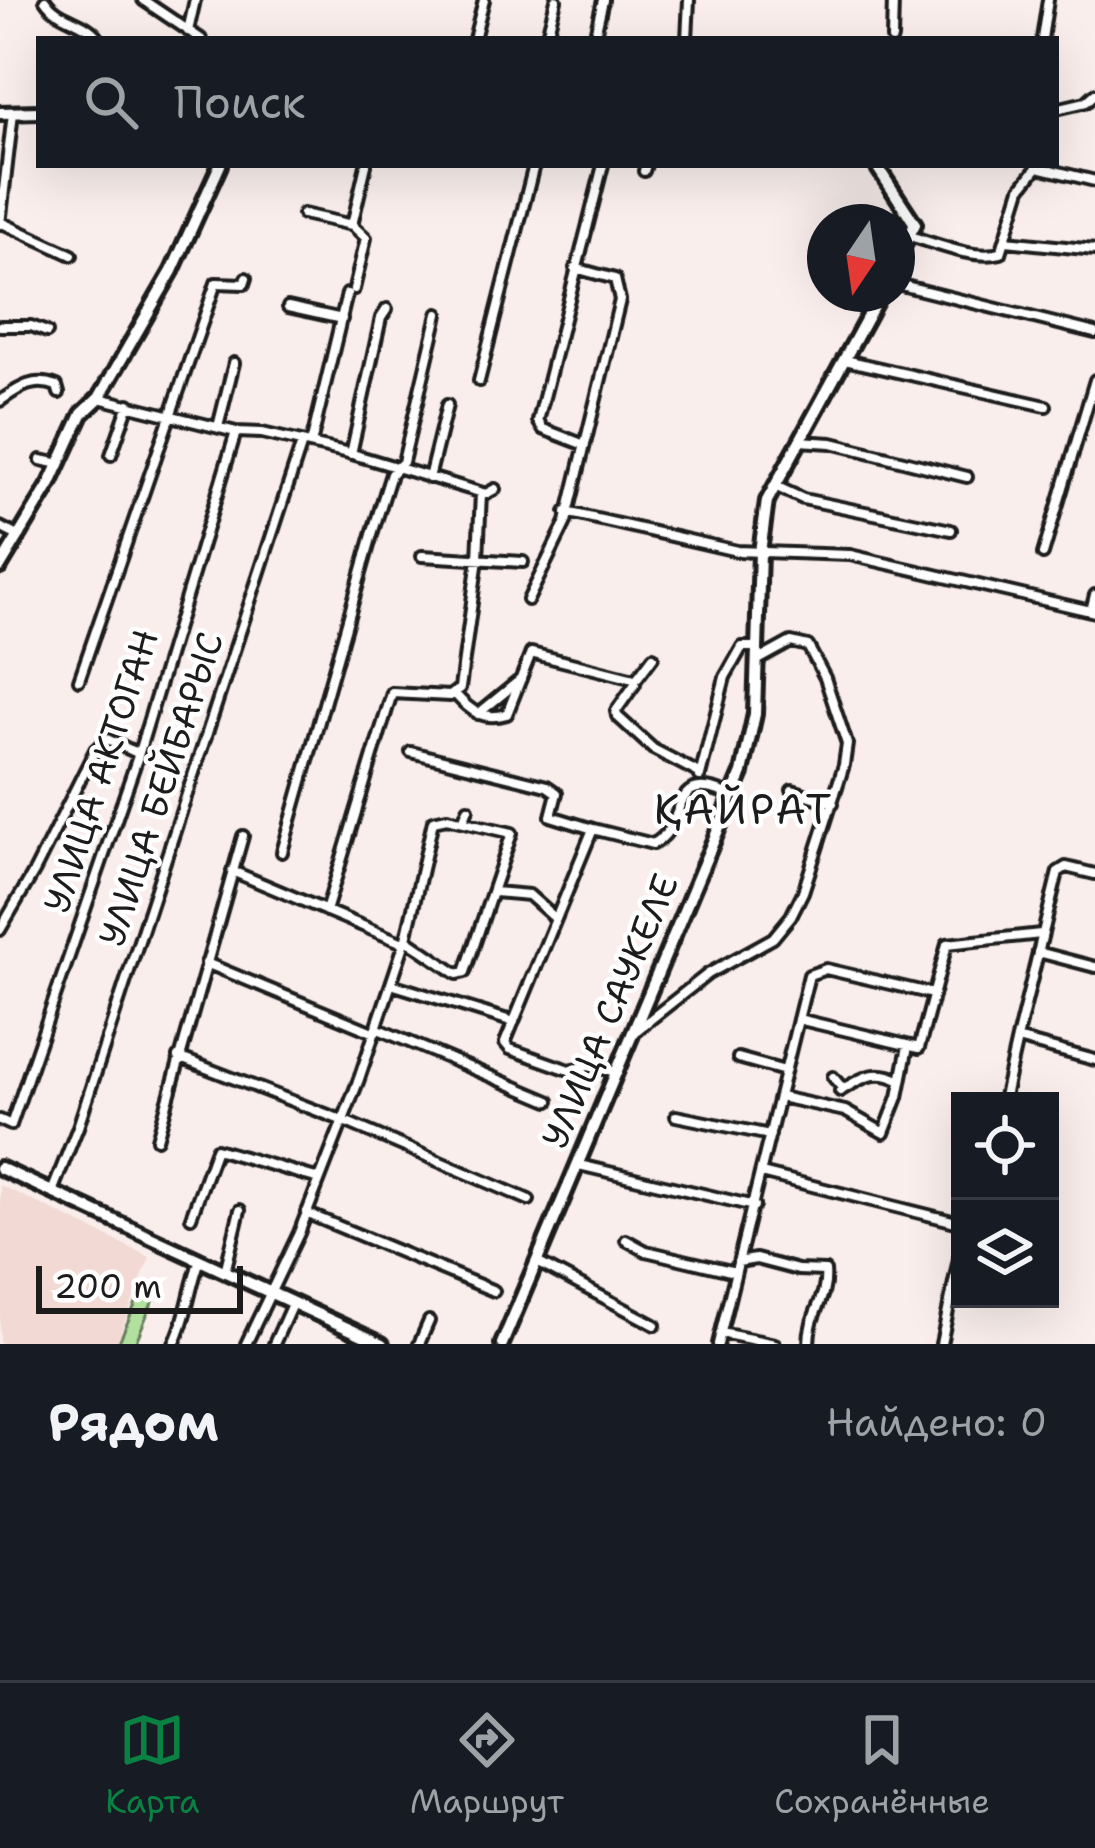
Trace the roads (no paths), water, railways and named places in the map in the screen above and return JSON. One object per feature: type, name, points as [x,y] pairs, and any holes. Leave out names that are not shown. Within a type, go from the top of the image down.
[{"type":"street","points":[[45,0],[55,12],[92,29],[97,36]]},
{"type":"street","points":[[142,0],[196,36]]},
{"type":"street","points":[[188,31],[195,0]]},
{"type":"street","points":[[475,36],[484,0]]},
{"type":"street","points":[[546,36],[556,0]]},
{"type":"street","points":[[595,36],[604,0]]},
{"type":"street","points":[[687,36],[689,0]]},
{"type":"street","points":[[892,36],[893,0]]},
{"type":"street","points":[[1042,36],[1048,0]]},
{"type":"street","points":[[1059,108],[1086,102],[1095,94]]},
{"type":"street","points":[[36,112],[6,113],[0,223],[72,255]]},
{"type":"street","points":[[0,567],[60,464],[82,414],[99,398],[172,271],[219,168]]},
{"type":"street","points":[[303,214],[352,225],[365,168]]},
{"type":"street","points":[[479,381],[533,168]]},
{"type":"street","points":[[583,444],[543,429],[538,421],[602,168]]},
{"type":"street","points":[[878,168],[903,204]]},
{"type":"street","points":[[915,237],[996,256],[1006,241],[1021,188],[1037,168]]},
{"type":"street","points":[[1046,168],[1095,181]]},
{"type":"street","name":"УЛИЦА БЕЙБАРЫС","points":[[52,1192],[306,444],[366,238],[352,225]]},
{"type":"street","points":[[1006,241],[1095,250]]},
{"type":"street","points":[[528,600],[566,522],[620,290],[615,279],[575,268]]},
{"type":"street","points":[[79,680],[216,283],[239,285],[246,278]]},
{"type":"street","points":[[915,288],[1095,332]]},
{"type":"street","points":[[288,307],[342,319]]},
{"type":"street","points":[[351,454],[381,318],[387,309]]},
{"type":"street","name":"УЛИЦА САУКЕЛЕ","points":[[502,1344],[733,796],[750,745],[759,653],[763,517],[774,485],[870,312]]},
{"type":"street","points":[[282,852],[388,482],[403,463],[438,314]]},
{"type":"street","points":[[0,326],[31,326],[47,332]]},
{"type":"street","points":[[843,359],[1046,406]]},
{"type":"street","points":[[218,428],[234,363]]},
{"type":"street","points":[[1043,554],[1095,380]]},
{"type":"street","points":[[0,401],[26,384],[39,382],[57,386],[59,393]]},
{"type":"street","points":[[99,398],[351,454],[481,493],[495,489]]},
{"type":"street","points":[[111,455],[129,404]]},
{"type":"street","points":[[429,478],[447,405]]},
{"type":"street","name":"УЛИЦА АКТОГАН","points":[[0,1120],[11,1125],[137,753],[236,432]]},
{"type":"street","points":[[799,441],[832,442],[967,477]]},
{"type":"street","points":[[41,460],[60,464]]},
{"type":"street","points":[[774,485],[803,499],[951,530]]},
{"type":"street","points":[[454,694],[460,688],[478,559],[481,493]]},
{"type":"street","points":[[566,512],[672,538],[760,552],[850,555],[1093,612],[1095,595]]},
{"type":"street","points":[[0,527],[16,535]]},
{"type":"street","points":[[422,556],[523,562]]},
{"type":"street","points":[[637,1030],[708,974],[781,931],[803,892],[847,744],[838,710],[808,646],[791,642],[759,653],[742,647],[729,668],[699,773],[701,785]]},
{"type":"street","points":[[326,911],[392,693],[454,694],[478,714],[507,714],[531,653],[635,681]]},
{"type":"street","points":[[653,657],[617,716],[653,749],[699,773]]},
{"type":"street","points":[[478,714],[522,678]]},
{"type":"street","points":[[610,696],[619,707]]},
{"type":"street","points":[[0,930],[95,750],[107,739],[137,753]]},
{"type":"street","points":[[411,752],[547,786],[557,793],[551,816],[658,843],[682,801],[701,785]]},
{"type":"street","points":[[701,785],[733,796]]},
{"type":"street","points":[[792,790],[833,803]]},
{"type":"street","points":[[463,821],[468,809]]},
{"type":"street","points":[[232,871],[405,941],[461,974],[467,969],[514,835],[448,818],[433,821],[405,941],[376,1030],[306,1213],[246,1344]]},
{"type":"street","points":[[592,829],[506,1043],[510,1049],[569,1070],[588,1066],[619,1072]]},
{"type":"street","points":[[157,1139],[243,836]]},
{"type":"street","points":[[1006,1092],[1037,941],[1061,868],[1095,874]]},
{"type":"street","points":[[494,892],[529,895],[556,919]]},
{"type":"street","points":[[799,1019],[922,1046],[946,944],[1037,941],[1095,967]]},
{"type":"street","points":[[206,963],[549,1101]]},
{"type":"street","points":[[718,1344],[809,975],[826,969],[933,994]]},
{"type":"street","points":[[391,984],[514,1022]]},
{"type":"street","points":[[1017,1039],[1095,1060]]},
{"type":"street","points":[[780,1097],[844,1112],[884,1133],[892,1118],[908,1046]]},
{"type":"street","points":[[178,1057],[529,1200]]},
{"type":"street","points":[[738,1058],[786,1072]]},
{"type":"street","points":[[833,1077],[842,1090],[866,1075],[899,1080]]},
{"type":"street","points":[[676,1115],[770,1136]]},
{"type":"street","points":[[191,1217],[216,1149],[319,1180]]},
{"type":"street","points":[[579,1165],[754,1206]]},
{"type":"street","points":[[0,1168],[382,1344]]},
{"type":"street","points":[[761,1174],[951,1221]]},
{"type":"street","points":[[225,1272],[240,1210]]},
{"type":"street","points":[[306,1213],[494,1292]]},
{"type":"street","points":[[626,1240],[646,1252],[737,1267],[756,1259],[798,1270],[825,1271],[826,1288],[812,1313],[809,1344]]},
{"type":"street","points":[[174,1344],[186,1320],[200,1260]]},
{"type":"street","points":[[537,1262],[655,1325]]},
{"type":"street","points":[[940,1344],[951,1295]]},
{"type":"street","points":[[274,1344],[292,1304]]},
{"type":"street","points":[[419,1344],[428,1321]]},
{"type":"street","points":[[721,1333],[775,1344]]},
{"type":"district","name":"ҚАЙРАТ","points":[[744,809]]}]
